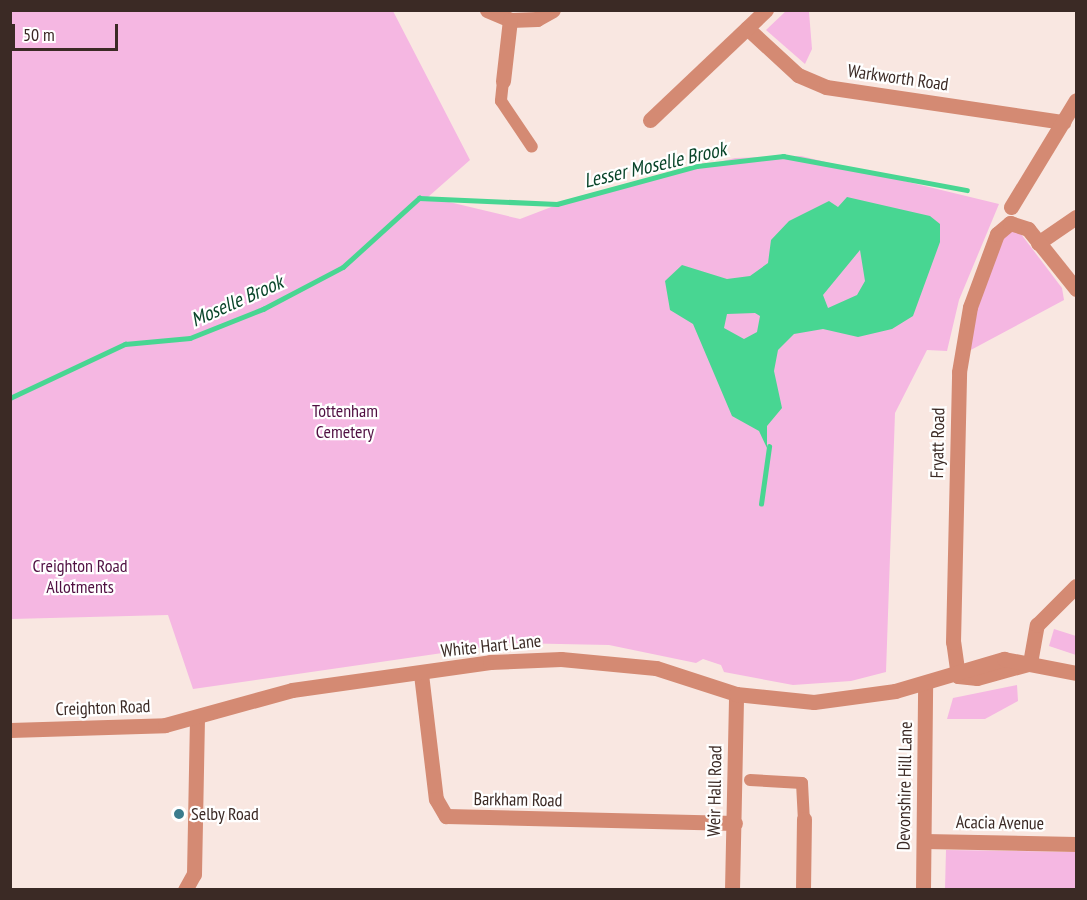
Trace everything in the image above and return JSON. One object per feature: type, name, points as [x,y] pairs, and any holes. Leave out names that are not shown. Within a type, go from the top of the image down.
[{"type":"street","points":[[487,10],[510,20],[537,19],[553,10]]},
{"type":"street","points":[[650,120],[766,10]]},
{"type":"street","points":[[510,20],[501,101],[532,147]]},
{"type":"street","name":"Warkworth Road","points":[[747,28],[798,75],[826,87],[1063,122]]},
{"type":"street","points":[[1011,207],[1077,100]]},
{"type":"street","points":[[1077,218],[1038,243],[1077,289]]},
{"type":"street","name":"Fryatt Road","points":[[958,675],[953,633],[960,358],[984,266],[997,234],[1010,223],[1024,225],[1038,243]]},
{"type":"street","points":[[1030,663],[1037,625],[1077,586]]},
{"type":"street","name":"White Hart Lane","points":[[197,720],[292,690],[561,659],[656,668],[736,694],[814,702],[925,684],[958,675],[977,678],[1030,663],[1077,673]]},
{"type":"street","name":"Barkham Road","points":[[421,674],[436,799],[446,816],[735,823]]},
{"type":"street","name":"Devonshire Hill Lane","points":[[923,890],[925,684]]},
{"type":"street","name":"Weir Hall Road","points":[[732,890],[736,694]]},
{"type":"street","points":[[185,890],[194,873],[197,720]]},
{"type":"street","name":"Creighton Road","points":[[10,730],[197,720]]},
{"type":"street","points":[[750,780],[802,783],[803,890]]},
{"type":"street","name":"Acacia Avenue","points":[[924,841],[1077,844]]},
{"type":"green space","points":[[787,10],[809,12],[812,49],[805,64],[766,30]]},
{"type":"green space","name":"Tottenham Cemetery","points":[[10,11],[393,11],[470,160],[428,197],[520,219],[580,196],[735,158],[801,156],[999,204],[959,300],[947,351],[927,350],[895,413],[886,672],[851,681],[793,685],[724,672],[721,665],[703,659],[696,663],[609,645],[511,643],[193,689],[168,615],[11,619]]},
{"type":"green space","points":[[1011,231],[1021,234],[1062,288],[1064,300],[967,352],[976,309],[1004,236]]},
{"type":"green space","points":[[1054,629],[1076,636],[1076,655],[1049,646]]},
{"type":"green space","points":[[1017,685],[1018,701],[985,719],[947,719],[953,698]]},
{"type":"green space","points":[[946,850],[1076,852],[1076,889],[945,889]]},
{"type":"shaded area","points":[[847,197],[930,216],[940,224],[940,242],[913,316],[892,329],[858,337],[823,329],[794,334],[778,350],[774,371],[782,408],[767,426],[767,448],[759,431],[732,416],[693,324],[670,310],[665,281],[682,265],[727,279],[750,276],[768,263],[771,240],[789,221],[829,201],[838,207]],"holes":[[[860,250],[865,281],[857,295],[828,308],[823,295]],[[755,313],[760,316],[757,332],[744,339],[724,328],[727,314]]]},
{"type":"waterway","name":"Lesser Moselle Brook","points":[[10,398],[125,344],[190,338],[263,309],[343,267],[419,198],[557,204],[697,166],[783,156],[967,190]]},
{"type":"waterway","points":[[761,504],[769,447]]},
{"type":"place","name":"Selby Road","points":[[179,814]]},
{"type":"water label","name":"Moselle Brook","points":[[237,301]]},
{"type":"park label","name":"Creighton Road Allotments","points":[[80,577]]}]
